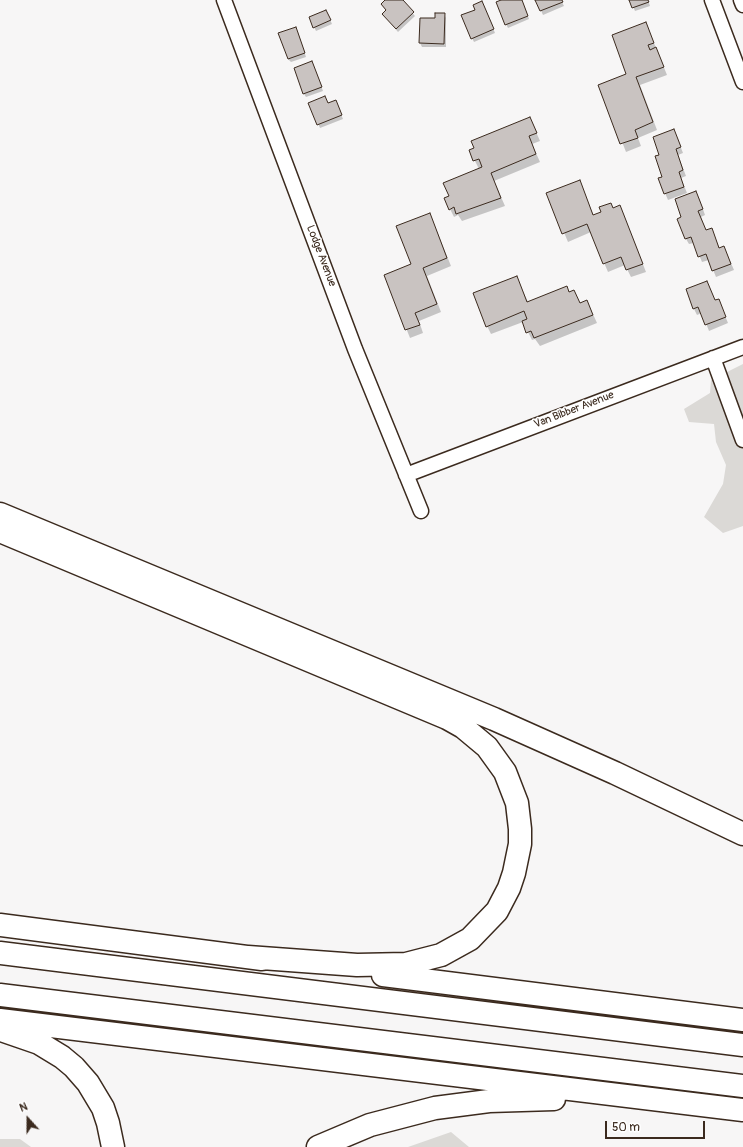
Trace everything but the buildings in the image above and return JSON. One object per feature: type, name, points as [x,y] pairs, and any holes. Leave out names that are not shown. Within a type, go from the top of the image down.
[{"type":"highway","points":[[0,514],[494,720],[615,773],[743,834]]},
{"type":"highway","points":[[0,531],[447,718],[463,727],[487,747],[505,772],[517,803],[520,829],[519,852],[514,873],[504,900],[497,911],[470,939],[441,955],[406,964],[357,965],[248,957]]},
{"type":"highway","points":[[0,925],[743,1020]]},
{"type":"highway","points":[[0,954],[743,1045]]},
{"type":"highway","points":[[0,995],[743,1086]]},
{"type":"highway","points":[[0,1020],[743,1110]]},
{"type":"highway","points":[[0,1030],[39,1043],[62,1057],[74,1067],[88,1083],[103,1108],[113,1147]]},
{"type":"highway","points":[[318,1147],[370,1125],[435,1108],[489,1101],[634,1097]]},
{"type":"street","name":"Lodge Avenue","points":[[224,0],[355,349],[421,511]]},
{"type":"street","points":[[712,0],[743,82]]},
{"type":"street","points":[[741,0],[743,5]]},
{"type":"street","name":"Van Bibber Avenue","points":[[406,475],[743,347]]},
{"type":"street","points":[[713,358],[743,440]]},
{"type":"shaded area","points":[[743,364],[743,526],[723,533],[704,517],[723,484],[726,465],[716,442],[714,424],[689,422],[684,409],[710,393],[711,380]]},
{"type":"shaded area","points":[[451,1132],[469,1147],[408,1147]]},
{"type":"shaded area","points":[[0,1139],[20,1139],[31,1147],[0,1147]]}]
